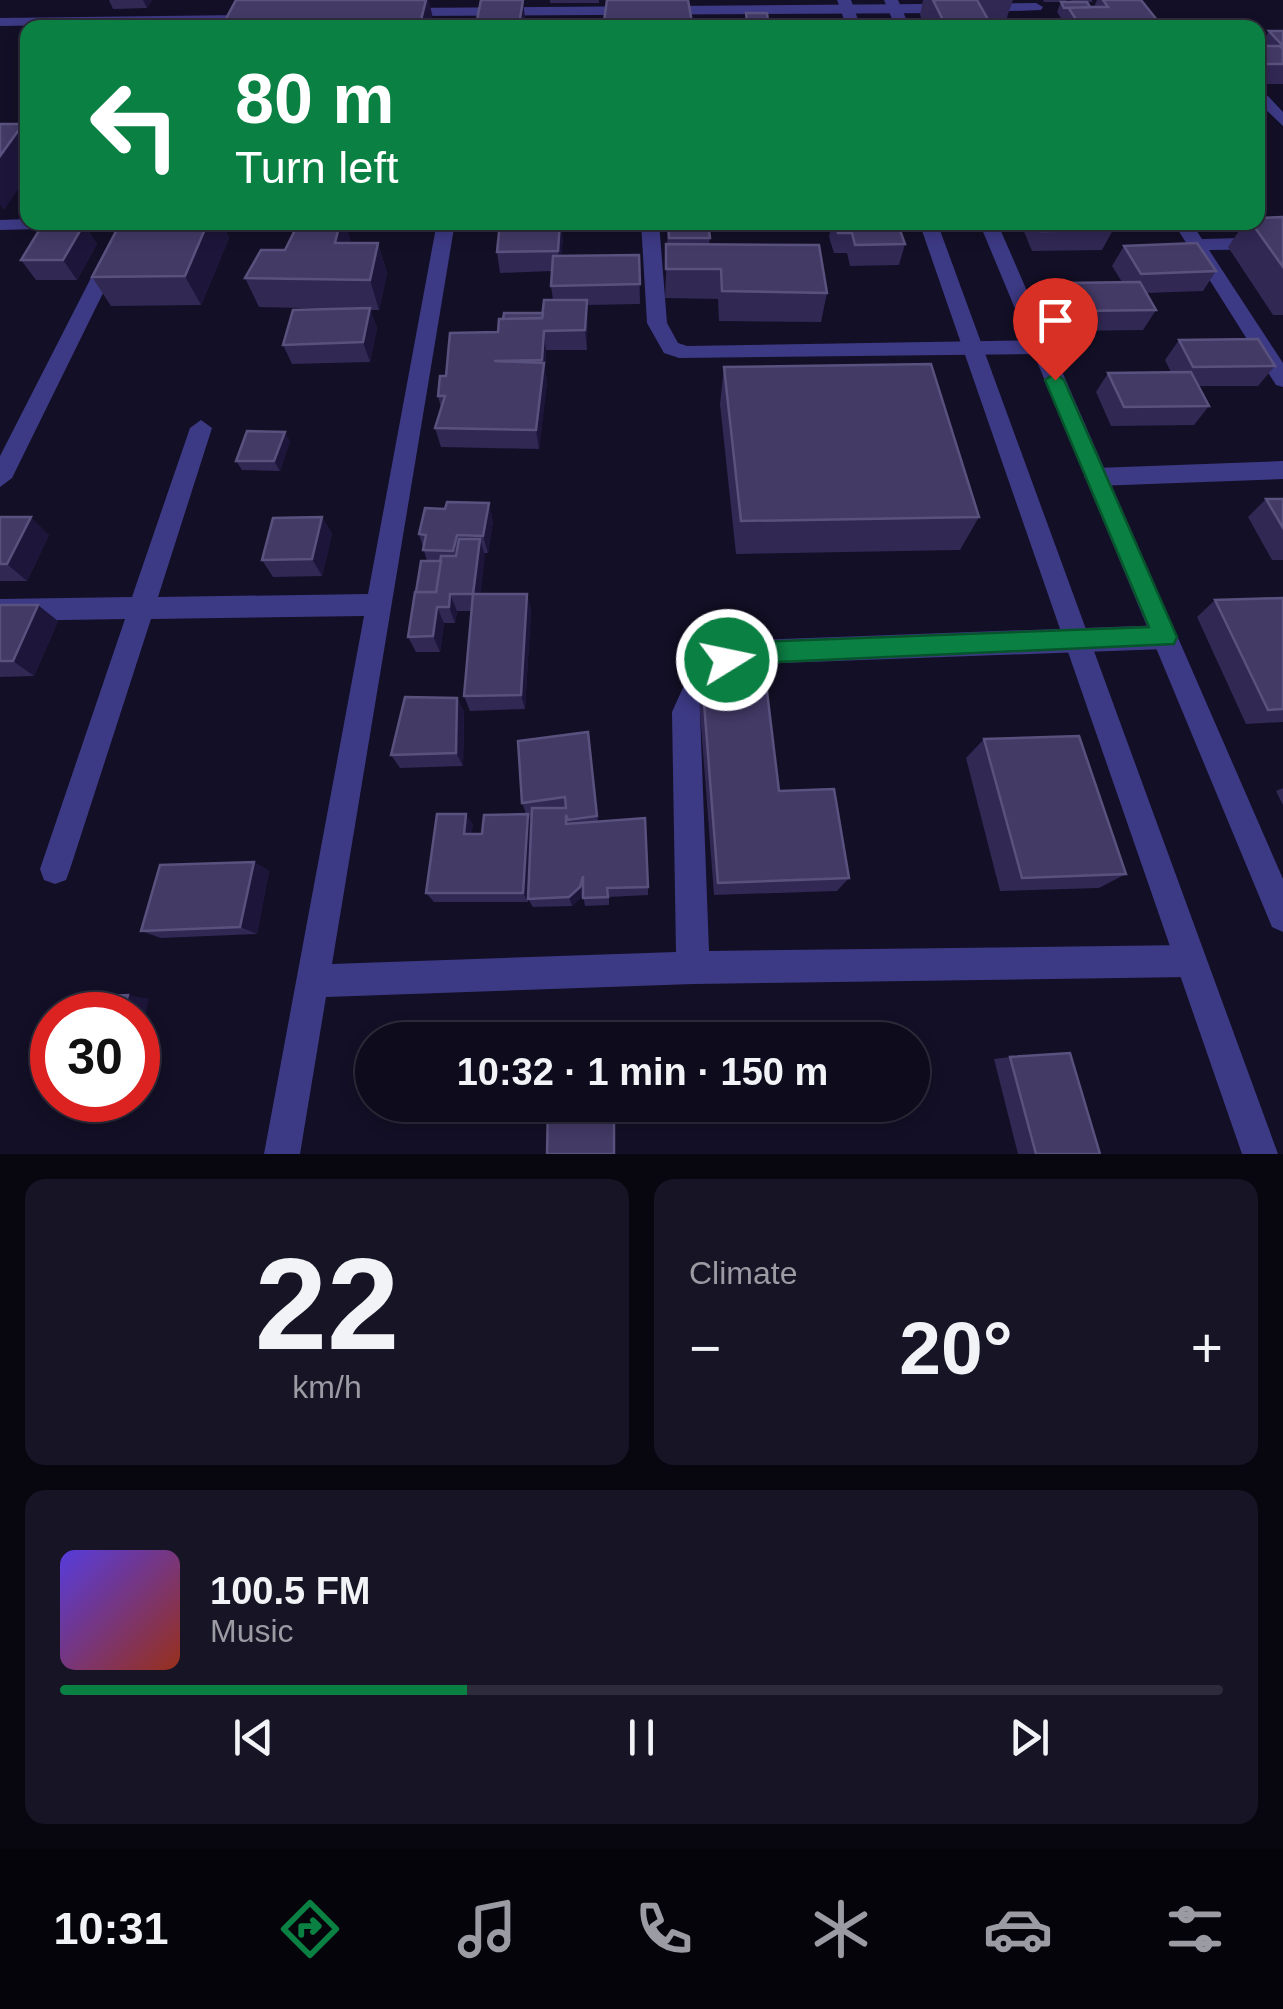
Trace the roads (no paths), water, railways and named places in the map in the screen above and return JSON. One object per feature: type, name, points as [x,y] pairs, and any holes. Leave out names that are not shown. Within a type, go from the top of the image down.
[{"type":"street","points":[[392,12],[470,4],[1036,8]]},
{"type":"street","points":[[580,20],[581,7]]},
{"type":"street","points":[[246,20],[257,17]]},
{"type":"street","points":[[1265,104],[1283,122]]},
{"type":"street","points":[[0,478],[124,230]]},
{"type":"street","points":[[282,1154],[316,981],[445,230]]},
{"type":"street","points":[[651,230],[657,323],[671,348],[710,354],[1041,347]]},
{"type":"street","points":[[931,230],[1260,1154]]},
{"type":"street","points":[[991,230],[1283,916]]},
{"type":"street","points":[[1187,230],[1283,380]]},
{"type":"street","points":[[1197,245],[1283,243]]},
{"type":"street","points":[[55,869],[201,428]]},
{"type":"street","points":[[1096,478],[1283,470]]},
{"type":"street","points":[[0,610],[381,604]]},
{"type":"street","points":[[693,968],[686,712],[689,694],[709,669],[754,652],[1165,637]]},
{"type":"street","points":[[316,981],[693,968],[1189,961]]}]
